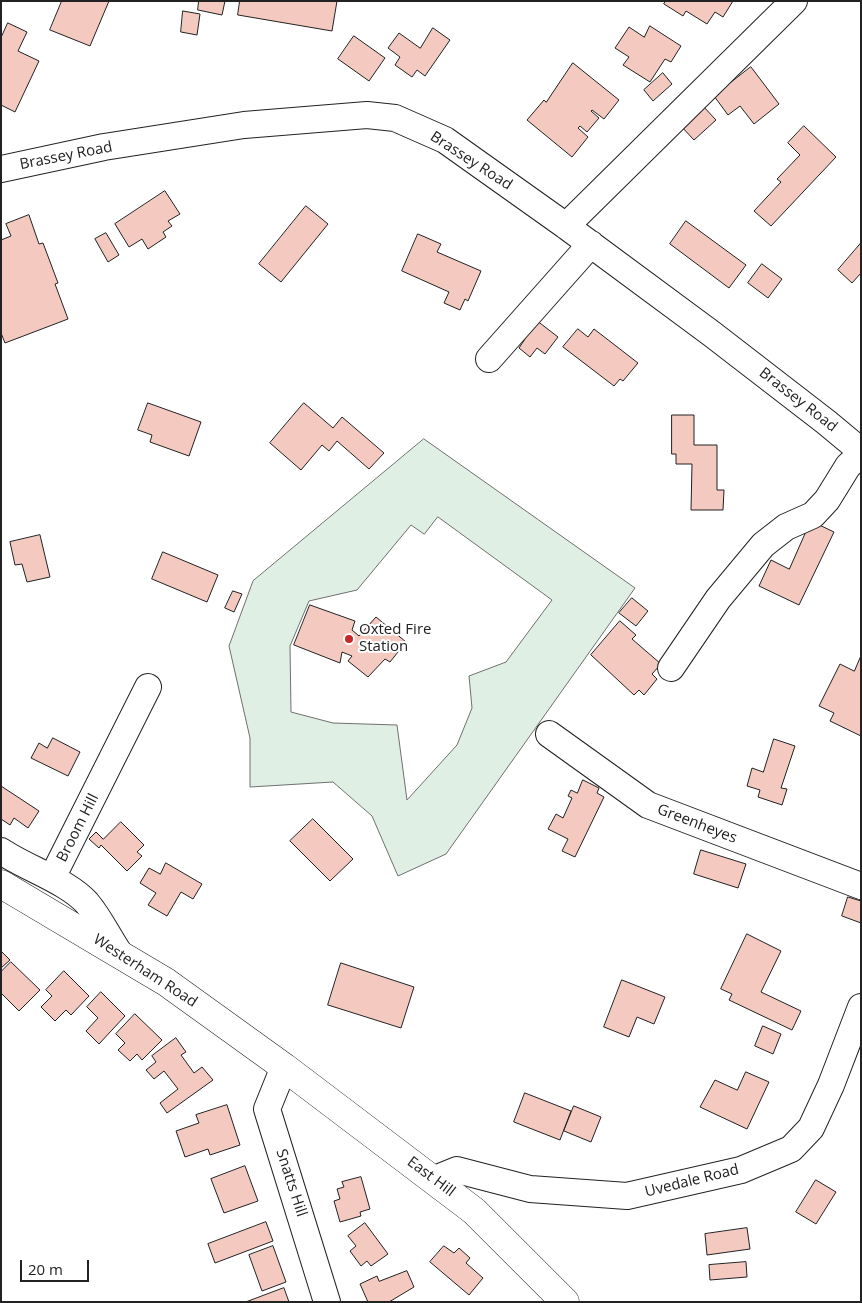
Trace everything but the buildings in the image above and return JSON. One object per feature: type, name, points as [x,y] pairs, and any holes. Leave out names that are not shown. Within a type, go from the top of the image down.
[{"type":"main road","name":"Westerham Road","points":[[1,884],[166,982],[284,1067]]},
{"type":"main road","name":"East Hill","points":[[284,1067],[435,1179],[474,1211],[565,1302]]},
{"type":"street","points":[[566,226],[794,1]]},
{"type":"street","name":"Brassey Road","points":[[1,169],[104,147],[244,125],[368,115],[395,118],[445,140],[566,226],[758,369],[861,453]]},
{"type":"street","points":[[489,359],[591,244]]},
{"type":"street","points":[[671,668],[718,599],[763,545],[786,527],[813,515],[827,500],[848,466],[861,453]]},
{"type":"street","name":"Broom Hill","points":[[118,952],[86,902],[52,878],[148,687]]},
{"type":"street","name":"Greenheyes","points":[[549,734],[648,805],[861,886]]},
{"type":"street","points":[[1,851],[18,863],[52,878]]},
{"type":"street","name":"Uvedale Road","points":[[435,1179],[458,1170],[530,1189],[627,1196],[741,1170],[791,1148],[811,1128],[831,1084],[861,1007]]},
{"type":"street","name":"Snatts Hill","points":[[284,1067],[267,1109],[327,1302]]},
{"type":"green space","points":[[424,439],[635,588],[446,854],[398,876],[372,816],[333,782],[250,787],[250,738],[229,646],[253,581]],"holes":[[[438,517],[552,600],[506,662],[469,676],[472,708],[457,745],[407,800],[397,725],[333,723],[291,712],[290,646],[309,601],[357,590],[411,525],[424,534]]]},
{"type":"place","name":"Oxted Fire Station","points":[[349,639]]}]
